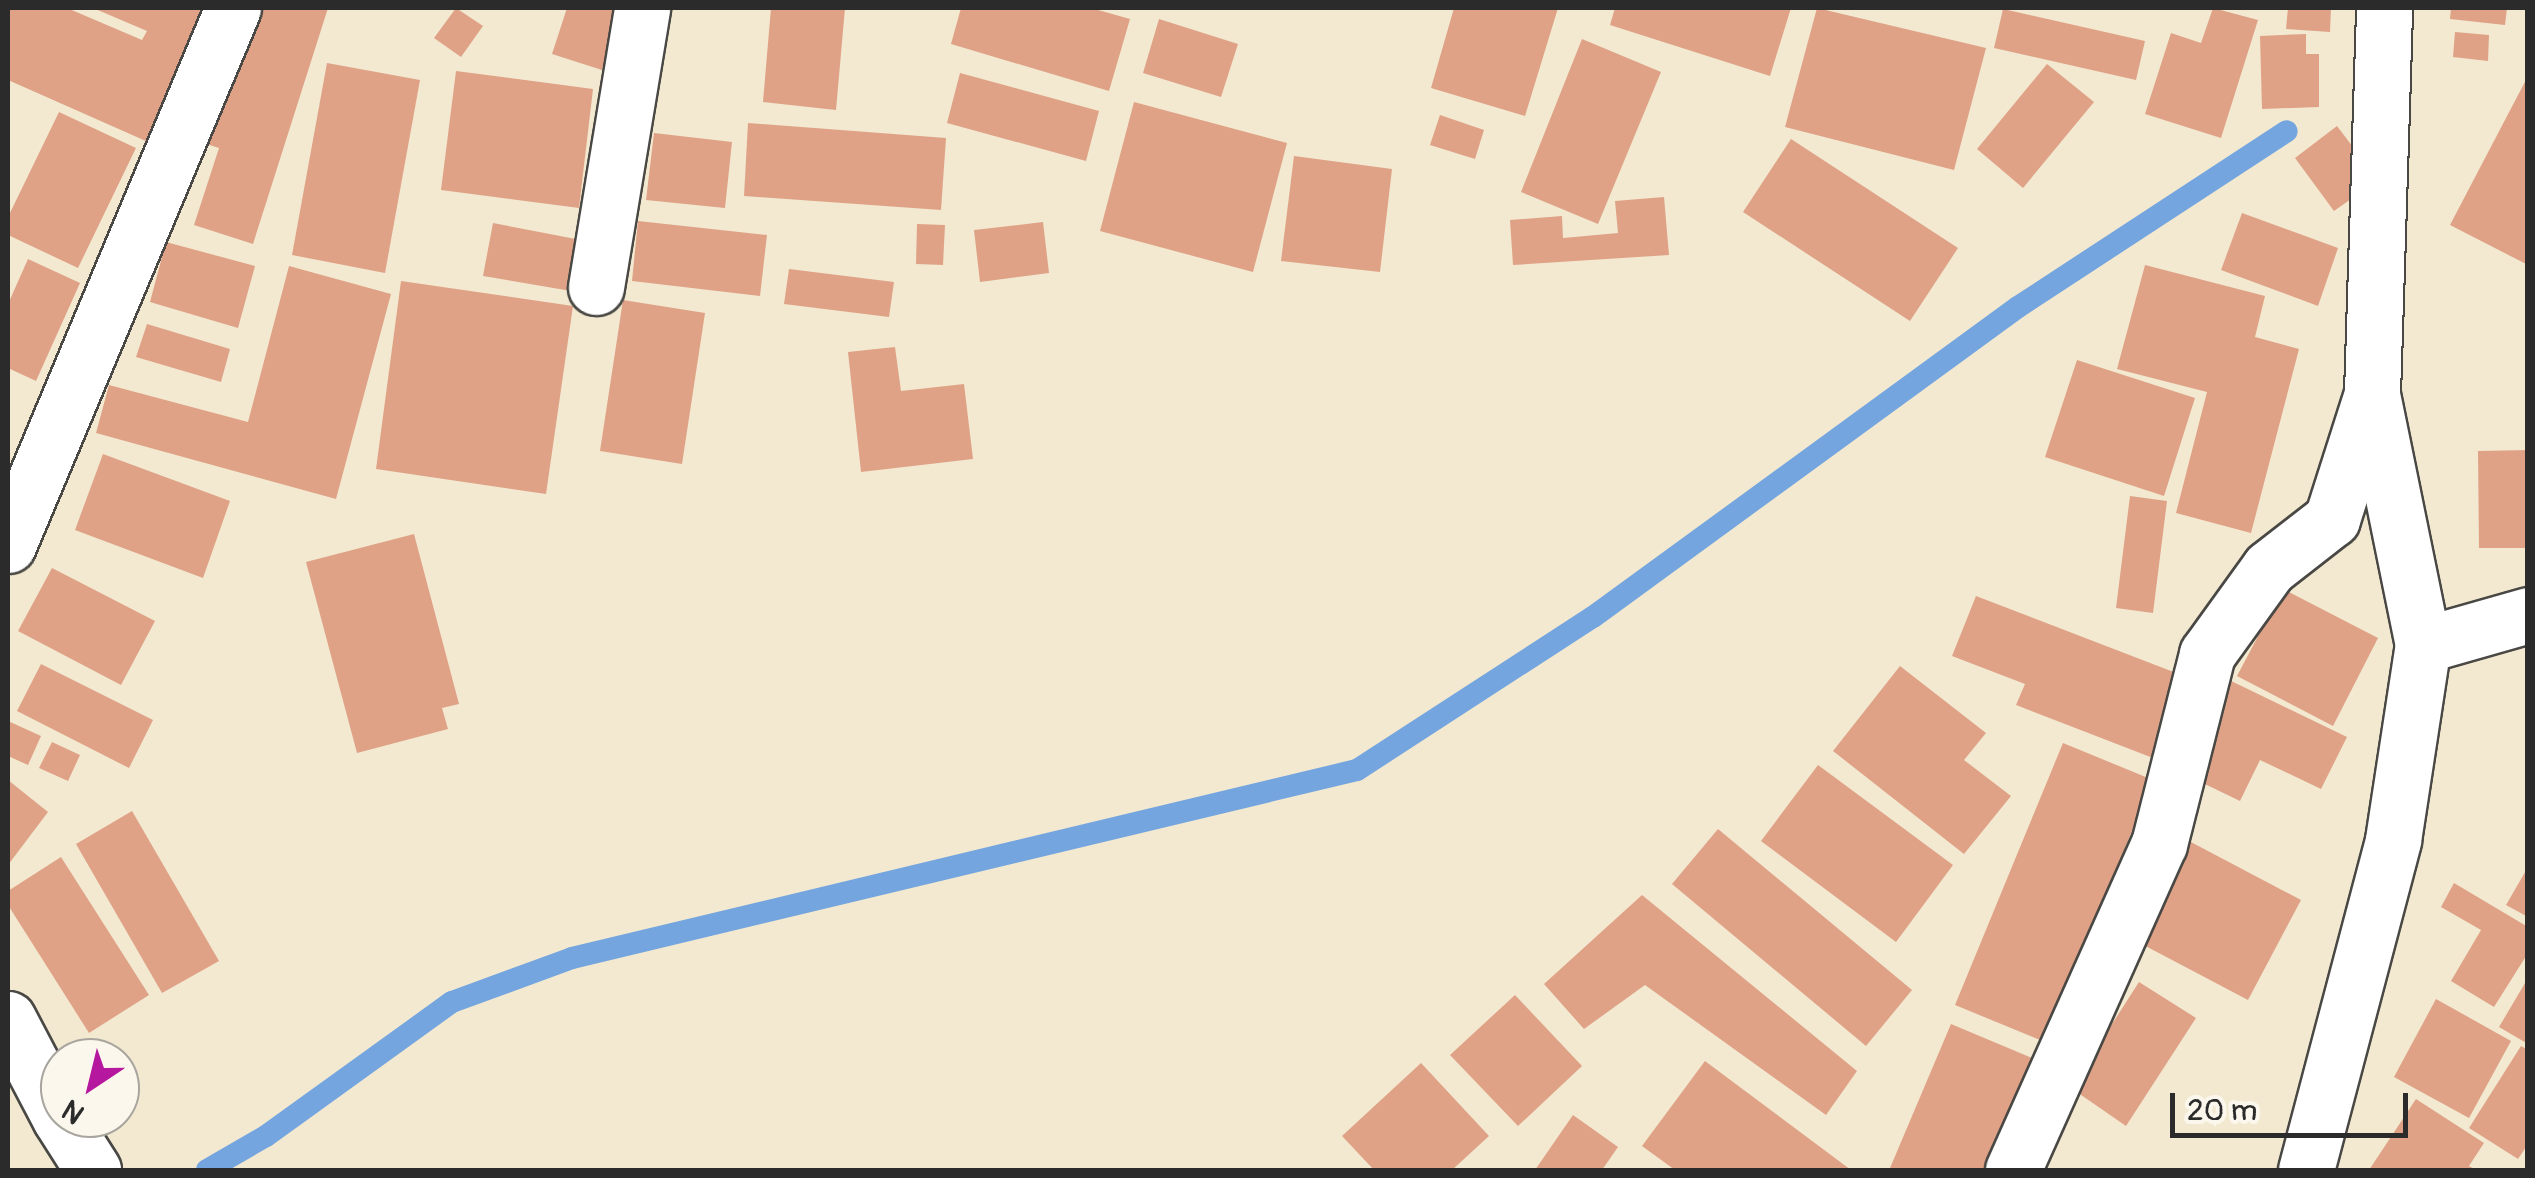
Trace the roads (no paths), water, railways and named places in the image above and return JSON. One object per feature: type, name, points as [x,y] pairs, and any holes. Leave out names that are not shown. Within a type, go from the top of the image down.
[{"type":"street","points":[[8,545],[233,8]]},
{"type":"street","points":[[596,287],[642,8]]},
{"type":"street","points":[[2306,1170],[2393,840],[2423,645],[2372,394],[2384,8]]},
{"type":"street","points":[[2013,1170],[2159,844],[2207,654],[2269,568],[2332,519],[2372,394]]},
{"type":"street","points":[[2423,645],[2528,615]]},
{"type":"street","points":[[8,1019],[40,1080]]},
{"type":"street","points":[[72,1138],[92,1170]]},
{"type":"waterway","points":[[207,1170],[266,1136],[452,1002],[572,958],[1357,770],[1593,617],[2018,307],[2287,131]]}]
